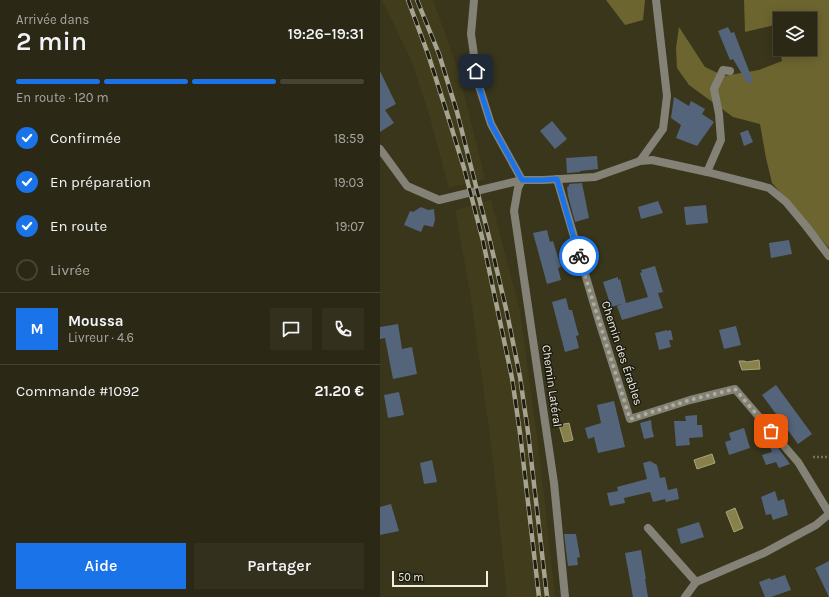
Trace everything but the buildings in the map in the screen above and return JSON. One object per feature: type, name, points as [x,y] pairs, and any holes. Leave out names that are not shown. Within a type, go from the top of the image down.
[{"type":"street","points":[[474,0],[471,34],[478,83],[491,124],[522,180]]},
{"type":"street","points":[[640,161],[662,129],[668,96],[656,0]]},
{"type":"street","points":[[706,172],[721,140],[719,114],[714,89],[723,70],[730,71]]},
{"type":"street","points":[[380,149],[407,186],[439,200],[522,180],[595,177],[640,161],[652,160],[706,172],[769,188],[786,202],[829,256]]},
{"type":"street","name":"Chemin des Érables","points":[[557,179],[596,314],[630,419],[690,400],[735,389],[798,462],[829,514],[816,525],[764,553],[696,582]]},
{"type":"street","name":"Chemin Latéral","points":[[522,180],[518,188],[514,211],[554,483],[565,597]]},
{"type":"street","points":[[648,528],[696,582],[685,597]]},
{"type":"path","points":[[813,457],[829,456]]},
{"type":"shaded area","points":[[382,0],[433,0],[458,70],[485,179],[449,188],[430,118],[412,62]]},
{"type":"shaded area","points":[[606,0],[645,0],[643,20],[625,25]]},
{"type":"shaded area","points":[[744,0],[829,0],[829,248],[772,183],[760,124],[733,117],[689,85],[677,68],[676,48],[679,27],[705,67],[724,76],[759,70],[782,61],[781,56],[817,56],[817,12],[773,12],[773,25],[745,32]]},
{"type":"shaded area","points":[[491,200],[520,311],[541,467],[555,597],[507,597],[492,451],[470,292],[455,210]]},
{"type":"shaded area","points":[[759,360],[760,369],[742,370],[739,361],[747,362]]},
{"type":"shaded area","points":[[569,423],[573,440],[564,442],[559,425]]},
{"type":"shaded area","points":[[712,454],[715,463],[697,469],[694,460]]},
{"type":"shaded area","points":[[735,508],[743,528],[734,532],[726,512]]},
{"type":"railway","points":[[408,0],[428,54],[446,110],[464,168],[483,241],[512,378],[520,433],[539,597]]},
{"type":"railway","points":[[417,0],[439,54],[457,112],[507,313],[520,377],[528,432],[547,597]]},
{"type":"way so far","points":[[579,256],[630,419],[690,400],[735,389],[771,431]]},
{"type":"route","points":[[476,71],[478,83],[491,124],[522,180],[557,179],[579,256]]}]
